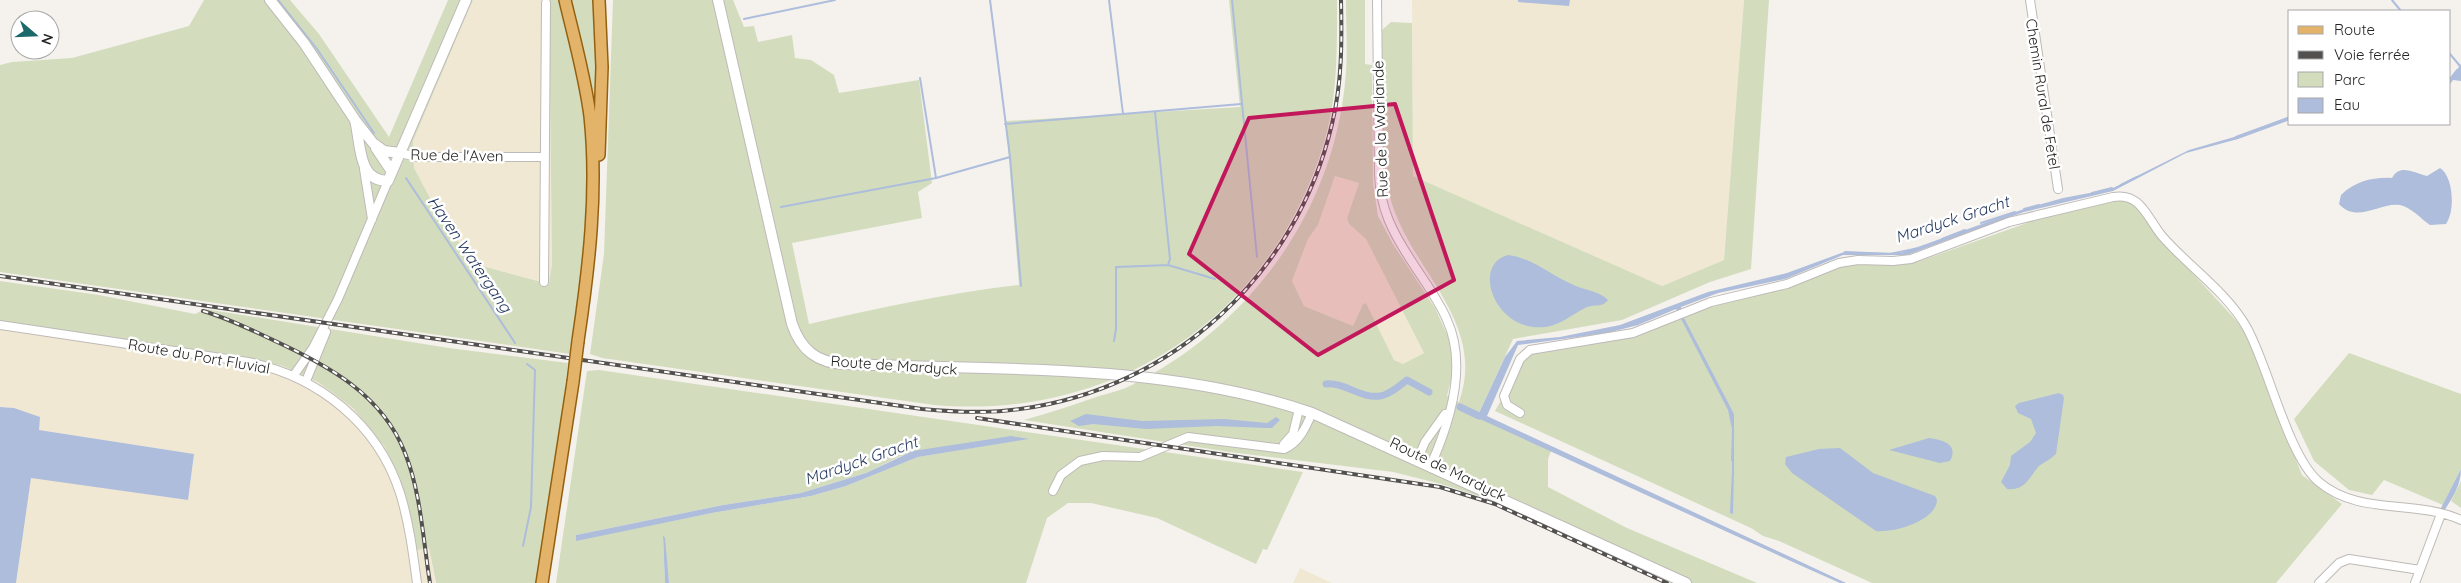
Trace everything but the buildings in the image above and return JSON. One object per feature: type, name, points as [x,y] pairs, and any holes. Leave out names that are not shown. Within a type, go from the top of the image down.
[{"type":"main road","name":"Rue de l'Aven","points":[[270,0],[304,43],[355,120],[373,143],[390,176]]},
{"type":"main road","points":[[364,169],[373,177],[390,176],[466,0]]},
{"type":"main road","points":[[565,0],[585,85],[593,159],[590,246],[581,341]]},
{"type":"main road","points":[[548,583],[575,382],[594,262],[599,186],[602,67],[599,0]]},
{"type":"main road","name":"Route de Mardyck","points":[[718,0],[792,324],[801,343],[812,354],[826,362],[838,364],[1155,378],[1241,392],[1359,427],[1418,458],[1686,583]]},
{"type":"main road","name":"Rue de l'Aven","points":[[355,120],[364,169]]},
{"type":"main road","name":"Rue de l'Aven","points":[[373,143],[384,151],[400,153]]},
{"type":"main road","points":[[542,583],[575,382]]},
{"type":"street","name":"Rue de la Warlande","points":[[1377,0],[1381,199],[1392,230],[1436,300],[1450,328],[1457,364],[1449,413],[1431,464]]},
{"type":"street","name":"Chemin Rural de Fetel","points":[[2030,0],[2058,189]]},
{"type":"street","points":[[544,282],[546,3]]},
{"type":"street","name":"Rue de l'Aven","points":[[400,153],[421,157],[545,157]]},
{"type":"street","points":[[364,169],[372,220]]},
{"type":"street","points":[[306,381],[390,176]]},
{"type":"street","points":[[1520,413],[1507,405],[1504,396],[1520,359],[1525,353],[1534,349],[1628,334],[1723,299],[1787,284],[1839,263],[1854,260],[1892,261],[1911,259],[2028,217],[2113,197],[2128,197],[2144,208],[2160,233],[2228,303],[2244,324],[2301,457],[2314,478],[2332,491],[2352,500],[2441,514],[2461,520]]},
{"type":"street","points":[[294,376],[313,348],[338,299]]},
{"type":"street","name":"Route du Port Fluvial","points":[[0,325],[234,359],[269,367],[306,381],[330,397],[352,416],[367,432],[386,461],[404,506],[417,583]]},
{"type":"street","name":"Rue de la Warlande","points":[[1418,458],[1425,442],[1442,418],[1454,389]]},
{"type":"street","points":[[1271,448],[1282,446],[1290,440],[1299,409]]},
{"type":"street","points":[[1053,491],[1061,474],[1080,461],[1103,456],[1140,457],[1188,437],[1282,449],[1292,444],[1304,430],[1312,413]]},
{"type":"street","points":[[2415,583],[2441,514]]},
{"type":"street","points":[[2319,583],[2337,565],[2348,559],[2420,570]]},
{"type":"highlighted area","points":[[1395,104],[1454,280],[1318,355],[1189,254],[1249,118]]},
{"type":"shaded area","points":[[473,0],[549,0],[552,264],[550,284],[475,264],[438,213],[414,168],[413,141]]},
{"type":"shaded area","points":[[1412,0],[1744,0],[1724,260],[1662,286],[1413,176]]},
{"type":"shaded area","points":[[1335,176],[1359,183],[1347,218],[1349,224],[1366,238],[1424,353],[1403,364],[1394,360],[1366,303],[1363,304],[1353,326],[1304,306],[1292,281],[1308,239],[1318,225]]},
{"type":"shaded area","points":[[0,322],[242,356],[283,366],[318,382],[353,408],[384,446],[400,478],[417,550],[429,547],[435,583],[16,583],[31,477],[188,500],[194,454],[39,430],[14,408],[0,407]]},
{"type":"shaded area","points":[[1300,568],[1332,583],[1293,583]]},
{"type":"green space","points":[[204,0],[290,0],[319,34],[389,137],[448,0],[473,0],[413,141],[414,168],[438,213],[475,264],[549,284],[552,264],[549,0],[560,0],[581,95],[587,155],[584,241],[570,354],[0,272],[0,65],[12,62],[72,58],[189,26]]},
{"type":"green space","points":[[569,0],[593,0],[599,56],[596,110],[593,110]]},
{"type":"green space","points":[[613,0],[733,0],[744,27],[754,26],[758,42],[792,35],[795,58],[811,60],[834,75],[839,93],[919,80],[932,183],[918,192],[922,218],[792,243],[809,324],[940,297],[1019,285],[1006,121],[1240,107],[1229,0],[1337,0],[1336,72],[1332,108],[1324,143],[1300,205],[1266,260],[1225,307],[1177,345],[1123,375],[1064,395],[1000,405],[934,405],[602,358],[590,354],[604,254]]},
{"type":"green space","points":[[1346,0],[1365,0],[1365,64],[1372,65],[1373,183],[1378,216],[1393,244],[1435,308],[1452,345],[1453,371],[1447,396],[1459,402],[1465,373],[1463,346],[1455,320],[1399,223],[1386,178],[1382,136],[1382,30],[1391,22],[1412,23],[1413,176],[1662,286],[1724,260],[1744,0],[1769,0],[1751,269],[1710,282],[1622,320],[1513,339],[1479,413],[1472,410],[1471,414],[1551,451],[1548,459],[1548,487],[1627,528],[1757,583],[1671,583],[1485,498],[1441,484],[1393,472],[1229,452],[1024,420],[1132,385],[1174,361],[1212,332],[1247,298],[1277,261],[1302,221],[1323,177],[1337,131],[1346,73]],"holes":[[[1335,176],[1359,183],[1347,218],[1349,224],[1366,239],[1424,353],[1403,364],[1394,360],[1366,303],[1363,304],[1353,326],[1304,306],[1292,281],[1308,239],[1318,225]]]},
{"type":"green space","points":[[2119,200],[2130,201],[2137,206],[2163,241],[2244,329],[2302,475],[2342,504],[2276,583],[1872,583],[1779,541],[1763,536],[1751,528],[1495,411],[1524,359],[1531,353],[1593,344],[1640,332],[1694,311],[1832,268],[1860,263],[1892,265],[1917,262],[2047,216],[2098,203]]},
{"type":"green space","points":[[0,281],[99,295],[195,314],[205,309],[449,348],[568,363],[559,444],[537,583],[436,583],[429,548],[417,550],[400,478],[384,446],[353,408],[318,382],[283,366],[242,356],[0,322]]},
{"type":"green space","points":[[2349,353],[2461,394],[2461,469],[2443,505],[2384,480],[2372,495],[2349,490],[2314,461],[2294,419]]},
{"type":"green space","points":[[599,370],[1303,472],[1267,550],[1263,549],[1256,564],[1157,518],[1091,503],[1068,503],[1047,518],[1026,583],[669,583],[663,535],[665,583],[556,583],[587,371]],"holes":[[[1026,439],[918,457],[846,486],[811,496],[712,513],[576,540],[576,535],[723,505],[801,493],[866,473],[901,456]]]},
{"type":"green space","points":[[2461,481],[2461,508],[2451,501]]},
{"type":"water","points":[[1518,0],[1570,0],[1569,6],[1518,2]]},
{"type":"water","points":[[2461,64],[2461,81],[2453,80],[2451,83],[2451,78]]},
{"type":"water","points":[[2288,118],[2288,121],[2238,139],[2186,153],[2113,191],[2024,212],[1907,255],[1843,255],[1785,279],[1718,293],[1681,307],[1683,316],[1734,414],[1734,461],[1731,461],[1732,429],[1728,410],[1676,309],[1638,325],[1607,333],[1518,345],[1487,416],[1846,583],[1840,583],[1804,567],[1471,415],[1472,410],[1479,413],[1505,357],[1517,341],[1560,337],[1620,325],[1708,292],[1787,273],[1844,252],[1901,253],[2021,210],[2063,198],[2111,189],[2189,150],[2248,133]]},
{"type":"water","points":[[2440,168],[2445,172],[2452,195],[2451,211],[2446,224],[2430,225],[2412,211],[2400,205],[2353,212],[2346,210],[2339,204],[2341,195],[2359,183],[2378,178],[2392,178],[2395,173],[2403,170],[2427,176]]},
{"type":"water","points":[[1508,255],[1526,260],[1608,300],[1601,305],[1587,307],[1552,326],[1528,326],[1513,320],[1501,309],[1494,297],[1490,283],[1491,271],[1497,261]]},
{"type":"water","points":[[2059,393],[2064,398],[2056,454],[2039,466],[2023,486],[2007,489],[2001,482],[2010,465],[2011,456],[2030,442],[2036,433],[2031,419],[2018,413],[2015,406],[2019,403]]},
{"type":"water","points":[[0,407],[14,408],[40,417],[39,430],[194,454],[188,500],[31,478],[16,583],[0,583]]},
{"type":"water","points":[[1086,414],[1142,421],[1224,419],[1267,423],[1276,417],[1280,420],[1272,428],[1216,426],[1146,429],[1093,424],[1079,426],[1070,421]]},
{"type":"water","points":[[1011,436],[1029,439],[918,457],[846,486],[811,496],[712,513],[576,541],[576,535],[723,505],[801,493],[866,473],[913,451]]},
{"type":"water","points":[[1929,438],[1944,442],[1951,447],[1952,455],[1950,461],[1940,463],[1889,450]]},
{"type":"water","points":[[1840,448],[1873,473],[1935,496],[1937,500],[1935,507],[1930,514],[1913,524],[1893,530],[1876,531],[1792,473],[1785,464],[1786,457],[1819,449]]},
{"type":"water","points":[[1732,469],[1734,469],[1733,514],[1730,513]]},
{"type":"water","points":[[2461,469],[2460,480],[2453,496],[2444,511],[2440,510]]},
{"type":"water","points":[[663,535],[665,538],[669,583],[665,583]]},
{"type":"waterway","name":"Haven Watergang","points":[[278,0],[317,49],[374,133]]},
{"type":"waterway","points":[[744,19],[835,0]]},
{"type":"waterway","points":[[990,0],[1010,157],[1021,286]]},
{"type":"waterway","points":[[1109,0],[1123,114]]},
{"type":"waterway","points":[[1232,0],[1257,257]]},
{"type":"waterway","points":[[2392,0],[2400,10]]},
{"type":"waterway","points":[[2451,55],[2460,66]]},
{"type":"waterway","name":"Mardyck Gracht","points":[[2451,78],[2457,70]]},
{"type":"waterway","points":[[920,78],[936,178]]},
{"type":"waterway","points":[[1005,124],[1241,104]]},
{"type":"waterway","points":[[1155,112],[1170,259],[1168,265]]},
{"type":"waterway","name":"Mardyck Gracht","points":[[2236,137],[2288,118]]},
{"type":"waterway","points":[[781,207],[936,178],[1010,157]]},
{"type":"waterway","name":"Mardyck Gracht","points":[[2121,185],[2137,177]]},
{"type":"waterway","name":"Haven Watergang","points":[[406,178],[515,343]]},
{"type":"waterway","name":"Mardyck Gracht","points":[[2092,193],[2112,188]]},
{"type":"waterway","name":"Mardyck Gracht","points":[[2024,209],[2039,205]]},
{"type":"waterway","name":"Mardyck Gracht","points":[[1981,223],[2015,212]]},
{"type":"waterway","name":"Mardyck Gracht","points":[[1942,239],[1965,230]]},
{"type":"waterway","name":"Mardyck Gracht","points":[[1845,252],[1890,254],[1919,248]]},
{"type":"waterway","points":[[1114,341],[1116,329],[1116,267],[1168,265],[1215,279]]},
{"type":"waterway","name":"Haven Watergang","points":[[523,546],[531,507],[535,370],[527,364]]},
{"type":"waterway","name":"Mardyck Gracht","points":[[1326,384],[1340,385],[1366,395],[1380,396],[1390,392],[1407,380],[1429,392]]},
{"type":"waterway","name":"Mardyck Gracht","points":[[1460,407],[1479,416]]},
{"type":"waterway","points":[[1733,459],[1733,472]]},
{"type":"railway","points":[[0,276],[922,409],[971,412],[1020,409],[1076,397],[1128,377],[1177,350],[1220,315],[1258,275],[1290,229],[1315,178],[1332,124],[1340,78],[1341,0]]},
{"type":"railway","points":[[203,311],[247,328],[313,360],[351,384],[382,414],[395,432],[405,453],[415,484],[430,583]]},
{"type":"railway","points":[[977,418],[1440,487],[1495,504],[1667,583]]}]
